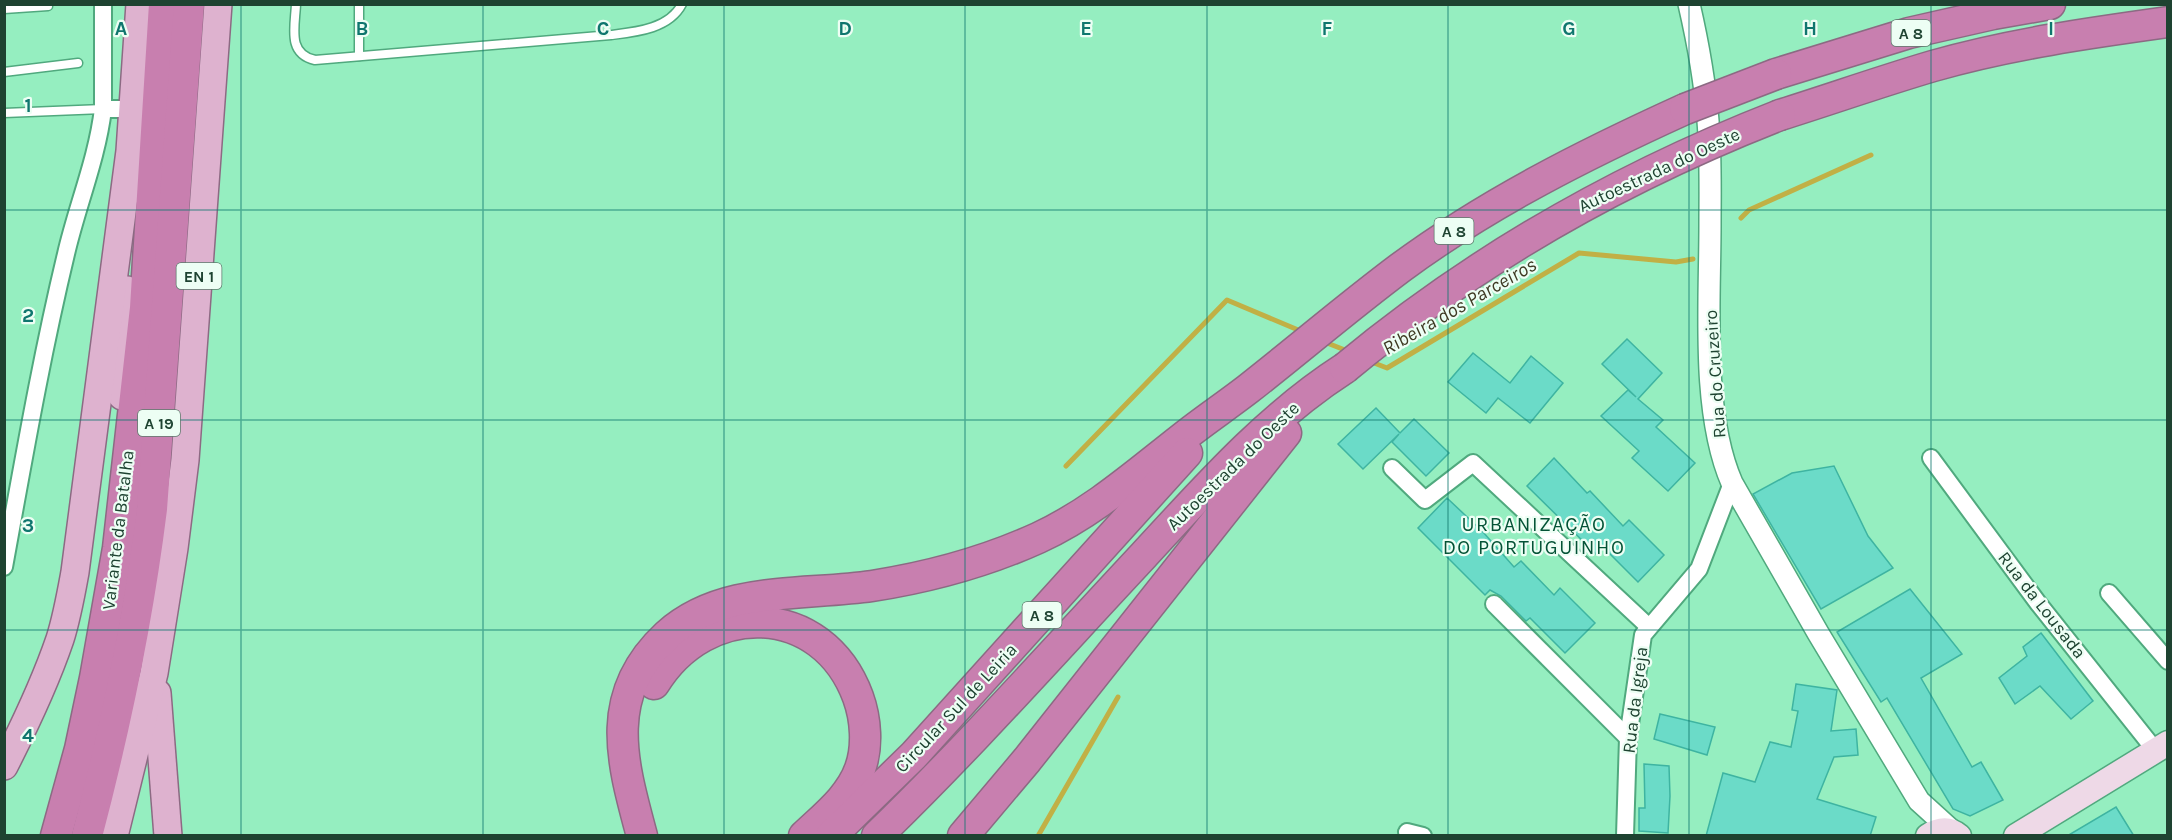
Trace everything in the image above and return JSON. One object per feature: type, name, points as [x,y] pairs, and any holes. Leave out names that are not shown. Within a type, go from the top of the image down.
[{"type":"highway","name":"Variante da Batalha","points":[[56,836],[80,749],[112,591],[145,308],[164,4]]},
{"type":"highway","name":"Variante da Batalha","points":[[87,836],[125,677],[152,509],[189,4]]},
{"type":"highway","name":"A 8","points":[[1247,390],[1399,269],[1448,234],[1546,176],[1615,141],[1684,109],[1776,74],[1909,33],[2050,4]]},
{"type":"highway","name":"Autoestrada do Oeste","points":[[876,836],[952,760],[1170,526],[1280,427],[1322,382],[1454,285],[1572,211],[1629,181],[1780,115],[1933,66],[2000,49],[2168,22]]},
{"type":"highway","points":[[642,836],[624,768],[622,729],[626,701],[643,662],[654,648],[680,624],[710,609],[746,599],[794,592],[868,586],[918,578],[987,560],[1067,523],[1095,506],[1247,390]]},
{"type":"highway","name":"Circular Sul de Leiria","points":[[831,836],[914,755],[1247,390]]},
{"type":"highway","points":[[963,836],[1027,760],[1280,427]]},
{"type":"highway","points":[[662,836],[642,755],[643,718],[653,686],[672,659],[702,636],[739,623],[765,622],[792,627],[833,653],[846,671],[862,708],[865,726],[860,769],[849,790],[804,836]]},
{"type":"main road","points":[[4,766],[34,706],[52,661],[66,619],[75,572],[130,151],[140,4]]},
{"type":"main road","name":"EN 1","points":[[114,836],[154,673],[185,460],[218,4]]},
{"type":"main road","points":[[127,464],[122,399],[132,204],[130,151]]},
{"type":"main road","points":[[154,673],[168,836]]},
{"type":"main road","points":[[2016,836],[2161,747]]},
{"type":"street","points":[[4,567],[66,254],[100,131],[103,109],[103,4]]},
{"type":"street","name":"Rua do Cruzeiro","points":[[1689,4],[1704,81],[1709,123],[1710,353],[1716,428],[1722,458],[1732,483],[1818,633],[1919,801],[1946,834]]},
{"type":"street","points":[[103,109],[133,109]]},
{"type":"street","name":"Rua da Lousada","points":[[1931,458],[2038,603],[2161,747]]},
{"type":"street","points":[[1392,468],[1425,500],[1473,463],[1649,627]]},
{"type":"street","name":"Rua da Igreja","points":[[1625,836],[1628,738],[1643,635],[1699,569],[1732,483]]},
{"type":"street","points":[[2109,593],[2168,661]]},
{"type":"street","points":[[1494,604],[1628,738]]},
{"type":"street","name":"Rua do Cruzeiro","points":[[1919,801],[1920,836]]},
{"type":"lane","points":[[296,4],[294,37],[296,49],[304,58],[315,60],[640,31],[662,24],[678,12],[682,4]]},
{"type":"lane","points":[[358,56],[359,4]]},
{"type":"lane","points":[[4,9],[48,6]]},
{"type":"lane","points":[[4,72],[78,63]]},
{"type":"lane","points":[[4,113],[103,109]]},
{"type":"building","points":[[1627,339],[1662,373],[1638,399],[1663,420],[1656,427],[1695,463],[1668,491],[1632,458],[1639,451],[1601,416],[1628,390],[1636,397],[1602,364]]},
{"type":"building","points":[[1473,353],[1510,383],[1531,356],[1563,383],[1530,423],[1498,398],[1486,413],[1448,382]]},
{"type":"building","points":[[1376,408],[1400,433],[1414,419],[1449,453],[1426,476],[1392,442],[1399,434],[1363,469],[1338,444]]},
{"type":"building","points":[[1554,458],[1623,526],[1629,520],[1664,555],[1638,582],[1603,547],[1596,554],[1527,486]]},
{"type":"building","points":[[1834,466],[1868,536],[1893,568],[1821,609],[1753,494],[1792,473]]},
{"type":"building","points":[[1447,498],[1483,532],[1514,567],[1521,561],[1554,595],[1560,588],[1595,623],[1565,653],[1530,618],[1526,621],[1501,596],[1490,590],[1485,595],[1418,528]]},
{"type":"building","points":[[1910,589],[1962,654],[1921,678],[1972,767],[1981,762],[2003,800],[1970,816],[1953,809],[1887,698],[1881,702],[1837,632]]},
{"type":"building","points":[[2041,633],[2093,701],[2071,719],[2040,686],[2015,704],[1999,678],[2027,656],[2023,647]]},
{"type":"building","points":[[1796,684],[1837,690],[1831,731],[1856,729],[1858,755],[1834,757],[1817,799],[1876,817],[1870,836],[1706,836],[1723,773],[1755,782],[1770,742],[1791,747],[1798,711],[1792,710]]},
{"type":"building","points":[[1660,714],[1715,727],[1707,755],[1654,739]]},
{"type":"building","points":[[1644,764],[1669,766],[1668,833],[1639,831],[1639,808],[1645,808]]},
{"type":"building","points":[[2116,807],[2134,836],[2067,836]]},
{"type":"waterway","name":"Ribeira dos Parceiros","points":[[1741,218],[1749,210],[1871,155]]},
{"type":"waterway","name":"Ribeira dos Parceiros","points":[[1369,361],[1387,368],[1579,253],[1676,262],[1693,259]]},
{"type":"waterway","name":"Ribeira dos Parceiros","points":[[1066,466],[1227,300],[1303,332]]},
{"type":"waterway","name":"Ribeira dos Parceiros","points":[[1322,341],[1350,352]]},
{"type":"waterway","name":"Ribeira dos Parceiros","points":[[1038,836],[1118,697]]},
{"type":"district","name":"URBANIZAÇÃO DO PORTUGUINHO","points":[[1534,536]]}]
